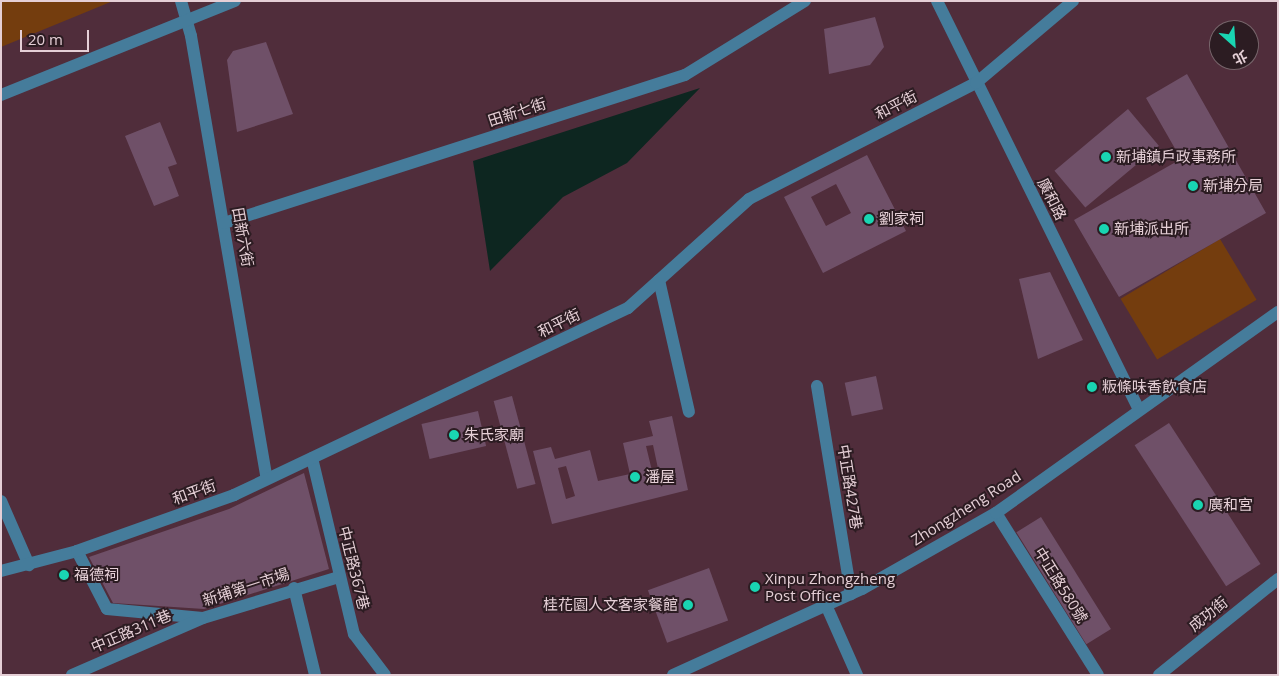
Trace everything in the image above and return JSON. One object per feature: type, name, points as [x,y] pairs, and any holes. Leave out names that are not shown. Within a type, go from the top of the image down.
[{"type":"street","name":"田新六街","points":[[181,1],[224,223],[267,479]]},
{"type":"street","points":[[1,95],[186,19],[235,1]]},
{"type":"street","name":"田新七街","points":[[224,223],[685,75],[805,1]]},
{"type":"street","name":"廣和路","points":[[937,1],[1139,410]]},
{"type":"street","name":"和平街","points":[[1,571],[29,566],[77,551],[234,495],[628,308],[749,199],[976,83],[1073,1]]},
{"type":"street","points":[[660,280],[689,412]]},
{"type":"street","name":"Zhongzheng Road","points":[[673,675],[851,594],[996,512],[1278,312]]},
{"type":"street","name":"中正路427巷","points":[[817,386],[851,594]]},
{"type":"street","name":"中正路367巷","points":[[312,458],[354,634],[385,675]]},
{"type":"street","points":[[1,500],[29,566]]},
{"type":"street","name":"中正路580號","points":[[996,512],[1098,675]]},
{"type":"street","name":"新埔第一市場","points":[[77,551],[107,609],[203,618],[294,588],[339,577]]},
{"type":"street","name":"成功街","points":[[1159,675],[1278,579]]},
{"type":"street","points":[[294,588],[315,675]]},
{"type":"street","points":[[826,605],[857,675]]},
{"type":"street","name":"中正路311巷","points":[[72,675],[203,618]]},
{"type":"shaded area","points":[[1,1],[113,1],[1,47]]},
{"type":"shaded area","points":[[700,88],[627,163],[563,197],[490,271],[473,161]]},
{"type":"shaded area","points":[[1220,239],[1257,300],[1157,360],[1121,299]]},
{"type":"building","points":[[875,17],[884,47],[870,65],[829,74],[824,29]]},
{"type":"building","points":[[266,42],[293,114],[237,132],[227,60],[233,51]]},
{"type":"building","name":"新埔分局","points":[[1187,74],[1266,213],[1119,297],[1074,220],[1181,159],[1146,98]]},
{"type":"building","name":"新埔鎮戶政事務所","points":[[1128,109],[1159,146],[1085,207],[1054,171]]},
{"type":"building","points":[[160,122],[177,164],[168,167],[179,196],[154,206],[125,136]]},
{"type":"building","name":"劉家祠","points":[[867,155],[906,231],[823,273],[784,197]],"holes":[[[836,184],[851,213],[826,226],[811,197]]]},
{"type":"building","points":[[1050,272],[1083,340],[1038,359],[1019,279]]},
{"type":"building","points":[[876,376],[883,409],[852,416],[845,383]]},
{"type":"building","points":[[512,396],[536,484],[517,489],[494,401]]},
{"type":"building","name":"朱氏家廟","points":[[478,411],[486,446],[430,459],[421,424]]},
{"type":"building","points":[[672,416],[688,490],[552,524],[533,451],[551,447],[555,459],[590,450],[598,481],[630,474],[623,443],[653,436],[649,421]],"holes":[[[653,445],[660,478],[654,479],[646,446]],[[566,466],[575,496],[566,499],[558,468]]]},
{"type":"building","name":"廣和宮","points":[[1169,423],[1260,564],[1226,586],[1135,445]]},
{"type":"building","points":[[304,473],[329,569],[204,609],[113,603],[89,557],[229,509]]},
{"type":"building","points":[[1041,517],[1111,629],[1086,644],[1016,532]]},
{"type":"building","name":"桂花園人文客家餐館","points":[[709,568],[728,621],[667,643],[648,590]]},
{"type":"place","name":"新埔鎮戶政事務所","points":[[1106,157]]},
{"type":"place","name":"新埔分局","points":[[1193,186]]},
{"type":"place","name":"劉家祠","points":[[869,219]]},
{"type":"place","name":"新埔派出所","points":[[1104,229]]},
{"type":"place","name":"粄條味香飲食店","points":[[1092,387]]},
{"type":"place","name":"朱氏家廟","points":[[454,435]]},
{"type":"place","name":"潘屋","points":[[635,477]]},
{"type":"place","name":"廣和宮","points":[[1198,505]]},
{"type":"place","name":"福德祠","points":[[64,575]]},
{"type":"place","name":"Xinpu Zhongzheng Post Office","points":[[755,587]]},
{"type":"place","name":"桂花園人文客家餐館","points":[[688,605]]}]
